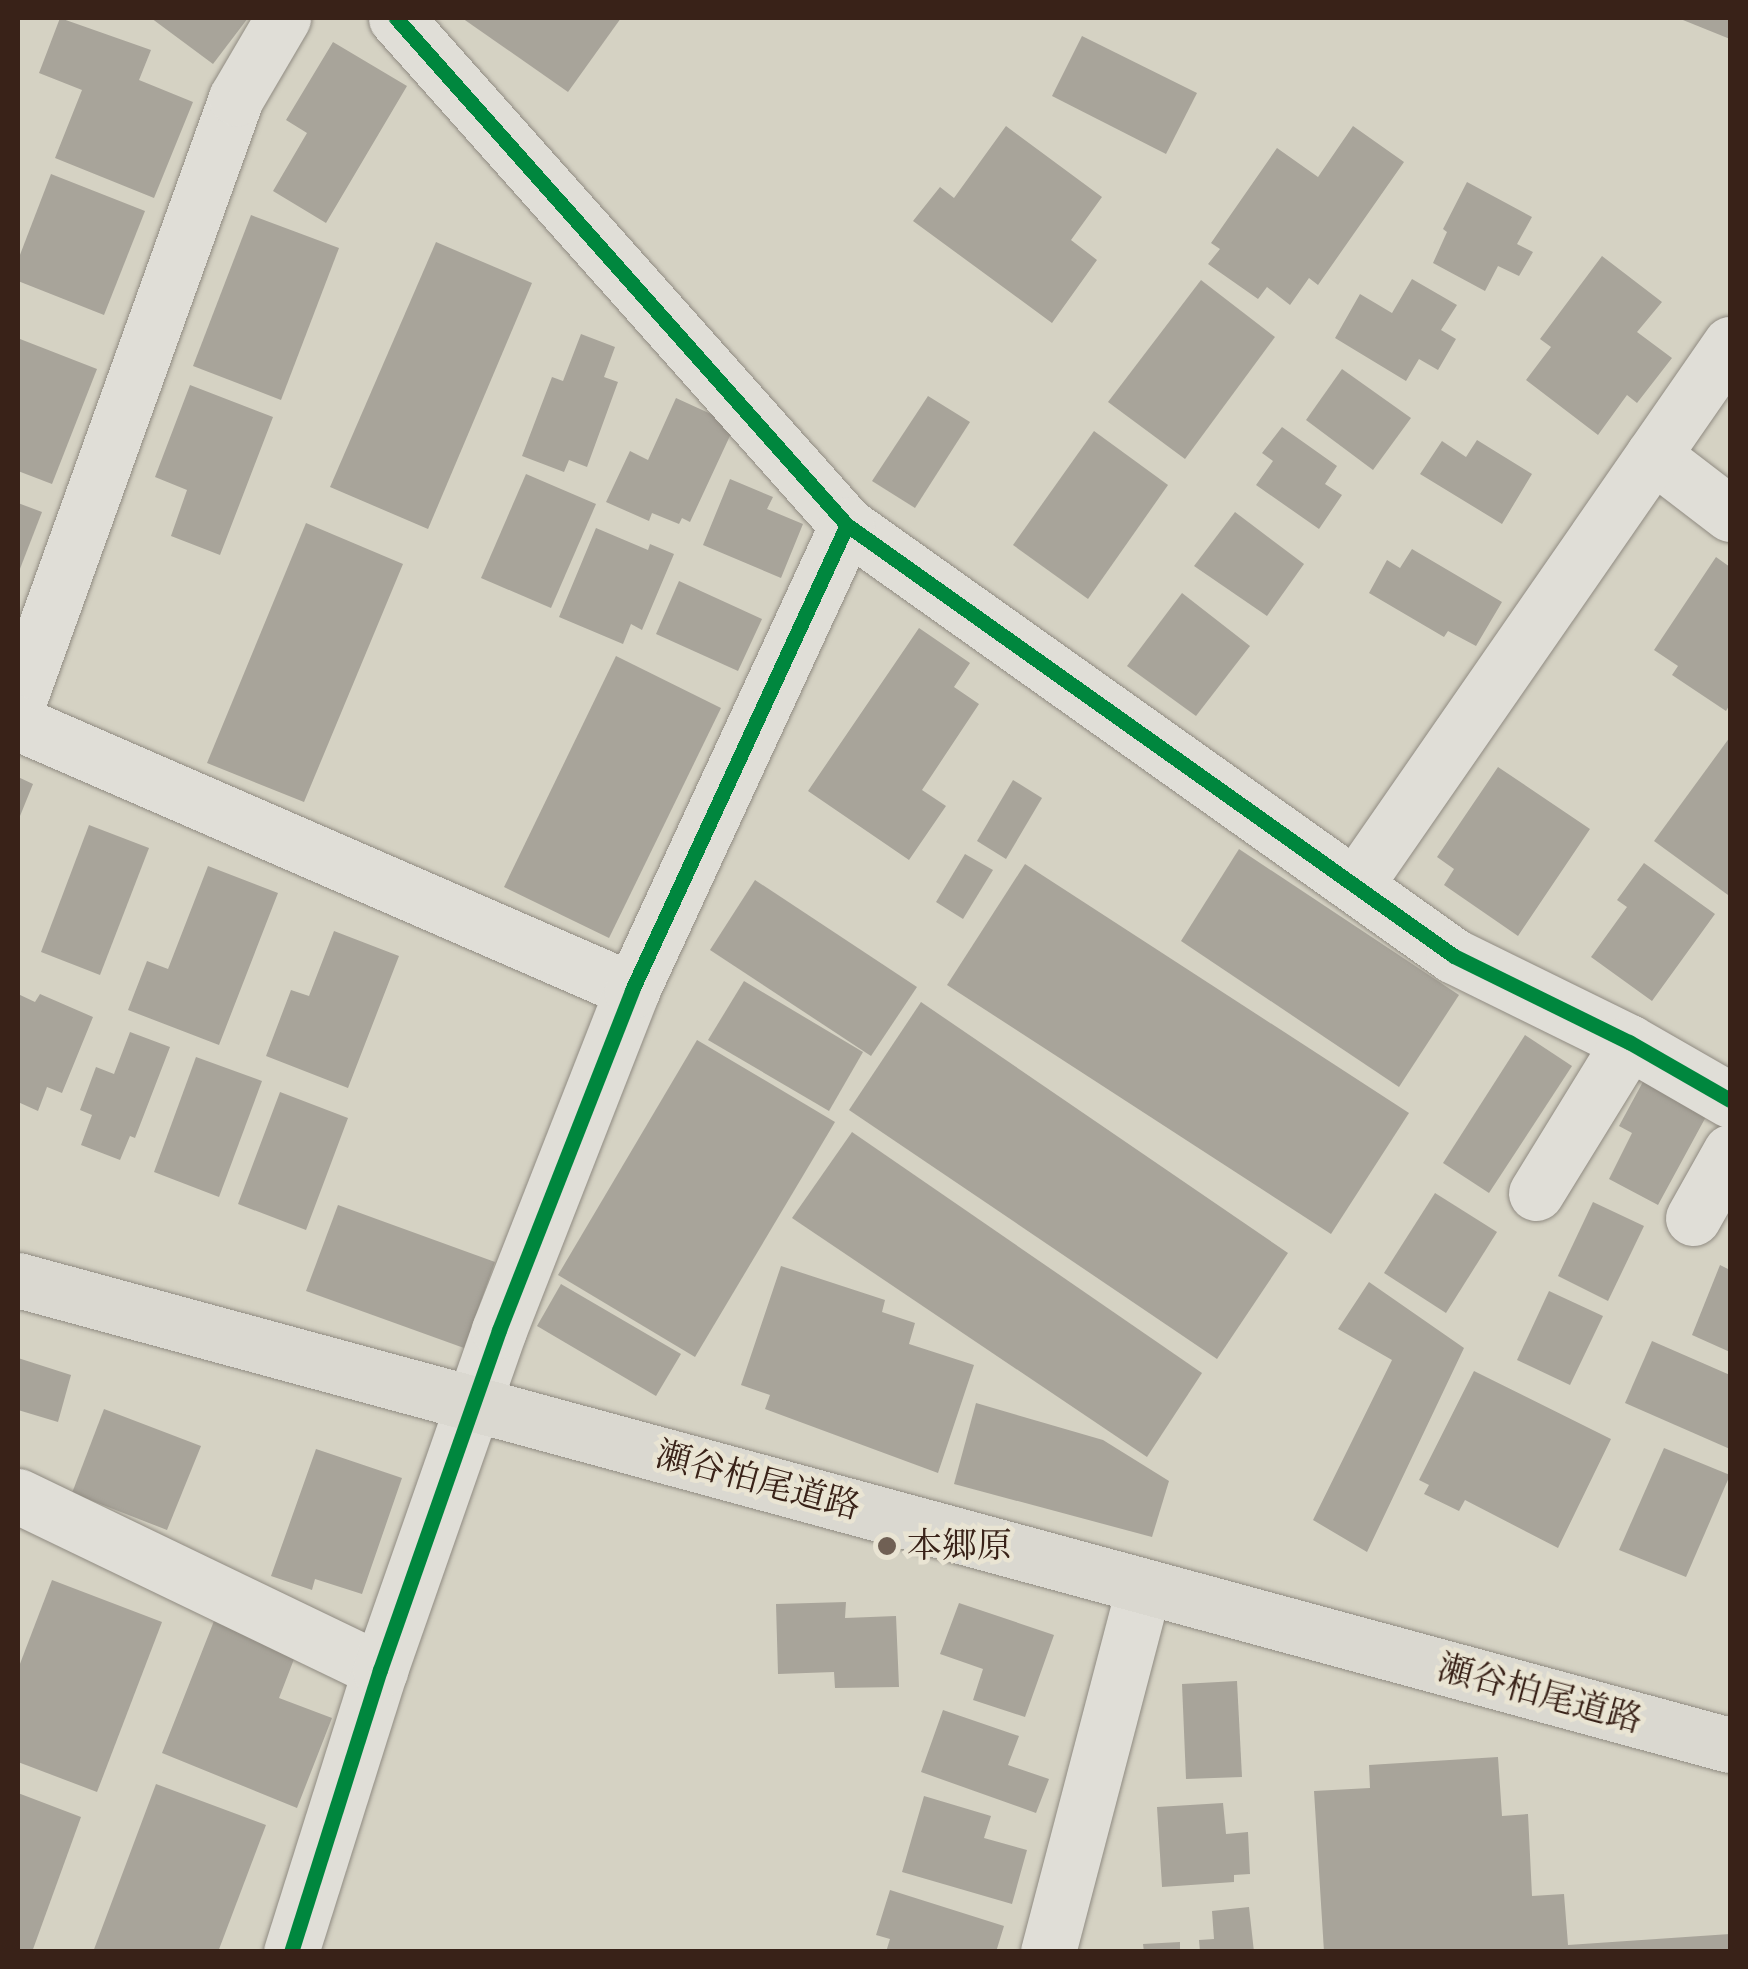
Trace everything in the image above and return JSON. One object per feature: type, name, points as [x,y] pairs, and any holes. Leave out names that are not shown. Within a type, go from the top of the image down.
[{"type":"main road","name":"瀬谷柏尾道路","points":[[18,1280],[1730,1746]]},
{"type":"street","points":[[18,703],[236,98],[283,18]]},
{"type":"street","points":[[396,18],[847,526],[1454,956],[1629,1042],[1730,1100]]},
{"type":"street","points":[[1356,884],[1730,344]]},
{"type":"street","points":[[1653,455],[1730,514]]},
{"type":"street","points":[[292,1952],[380,1670],[472,1403],[632,990],[847,526]]},
{"type":"street","points":[[18,723],[632,990]]},
{"type":"street","points":[[1536,1193],[1629,1042]]},
{"type":"street","points":[[1693,1218],[1730,1152]]},
{"type":"street","points":[[18,1496],[380,1670]]},
{"type":"street","points":[[1048,1952],[1144,1586]]},
{"type":"building","points":[[60,18],[151,50],[139,80],[193,102],[154,198],[55,158],[82,90],[39,73]]},
{"type":"building","points":[[151,18],[248,18],[213,64]]},
{"type":"building","points":[[462,18],[621,18],[568,92]]},
{"type":"building","points":[[1678,18],[1730,18],[1730,39]]},
{"type":"building","points":[[1082,36],[1197,93],[1166,154],[1052,96]]},
{"type":"building","points":[[333,42],[407,86],[326,223],[273,191],[307,133],[286,120]]},
{"type":"building","points":[[1006,126],[1102,197],[1071,240],[1097,260],[1052,323],[913,221],[940,187],[954,198]]},
{"type":"building","points":[[1353,126],[1404,162],[1318,285],[1309,278],[1290,305],[1267,287],[1258,299],[1208,264],[1220,249],[1211,243],[1277,148],[1318,177]]},
{"type":"building","points":[[51,174],[145,211],[104,315],[18,281],[18,260]]},
{"type":"building","points":[[1467,182],[1532,217],[1517,244],[1533,252],[1519,276],[1498,266],[1485,291],[1433,263],[1447,232],[1443,229]]},
{"type":"building","points":[[251,215],[339,248],[281,400],[193,366]]},
{"type":"building","points":[[436,242],[532,283],[428,529],[330,487]]},
{"type":"building","points":[[1602,256],[1662,302],[1637,332],[1672,358],[1637,403],[1627,395],[1598,435],[1526,380],[1551,347],[1540,339]]},
{"type":"building","points":[[1412,279],[1457,305],[1441,330],[1456,339],[1438,370],[1419,359],[1406,381],[1335,338],[1360,294],[1392,313]]},
{"type":"building","points":[[1201,280],[1275,337],[1185,459],[1108,402]]},
{"type":"building","points":[[581,334],[615,347],[604,377],[618,382],[587,467],[569,460],[564,472],[522,456],[552,377],[563,381]]},
{"type":"building","points":[[20,339],[97,369],[52,484],[18,471]]},
{"type":"building","points":[[1342,369],[1411,418],[1373,470],[1306,420]]},
{"type":"building","points":[[190,385],[273,417],[220,555],[171,536],[187,490],[155,477]]},
{"type":"building","points":[[928,396],[970,422],[915,508],[872,481]]},
{"type":"building","points":[[676,398],[735,425],[690,522],[682,518],[679,524],[652,513],[649,521],[606,502],[630,451],[648,460]]},
{"type":"building","points":[[1282,427],[1337,466],[1325,484],[1342,495],[1319,529],[1256,485],[1273,461],[1262,453]]},
{"type":"building","points":[[1094,431],[1168,485],[1088,599],[1013,545]]},
{"type":"building","points":[[1477,440],[1532,474],[1502,524],[1420,474],[1442,441],[1466,457]]},
{"type":"building","points":[[526,474],[596,504],[551,608],[481,578]]},
{"type":"building","points":[[730,479],[773,497],[767,509],[803,524],[781,578],[703,545]]},
{"type":"building","points":[[18,503],[42,512],[18,574]]},
{"type":"building","points":[[1235,512],[1304,564],[1267,616],[1194,566]]},
{"type":"building","points":[[306,523],[403,564],[304,802],[207,763]]},
{"type":"building","points":[[596,528],[648,550],[650,544],[674,554],[642,630],[631,624],[623,644],[559,617]]},
{"type":"building","points":[[1412,549],[1502,602],[1476,646],[1448,631],[1444,637],[1369,593],[1387,560],[1400,568]]},
{"type":"building","points":[[1716,557],[1730,567],[1730,704],[1726,711],[1672,675],[1678,666],[1654,650]]},
{"type":"building","points":[[679,581],[762,619],[738,671],[656,634]]},
{"type":"building","points":[[1182,593],[1250,646],[1196,716],[1127,666]]},
{"type":"building","points":[[919,628],[970,663],[954,687],[979,704],[922,790],[946,806],[909,860],[808,791]]},
{"type":"building","points":[[616,656],[721,708],[609,938],[504,887]]},
{"type":"building","points":[[1730,737],[1730,892],[1728,895],[1654,841]]},
{"type":"building","points":[[1498,767],[1590,829],[1518,936],[1444,885],[1454,869],[1437,857]]},
{"type":"building","points":[[18,777],[33,784],[18,821]]},
{"type":"building","points":[[1013,780],[1042,798],[1006,859],[977,841]]},
{"type":"building","points":[[89,825],[149,848],[100,975],[41,952]]},
{"type":"building","points":[[1239,849],[1459,995],[1399,1087],[1181,941]]},
{"type":"building","points":[[965,854],[993,870],[963,919],[936,902]]},
{"type":"building","points":[[1644,863],[1715,914],[1652,1001],[1591,957],[1627,907],[1617,900]]},
{"type":"building","points":[[1025,864],[1409,1113],[1331,1234],[947,985]]},
{"type":"building","points":[[208,866],[278,893],[219,1045],[128,1010],[147,961],[168,969]]},
{"type":"building","points":[[755,880],[917,987],[871,1056],[710,950]]},
{"type":"building","points":[[334,931],[399,956],[348,1088],[266,1056],[291,990],[309,996]]},
{"type":"building","points":[[744,981],[863,1052],[829,1111],[708,1040]]},
{"type":"building","points":[[18,994],[35,1002],[40,994],[93,1017],[62,1093],[47,1087],[38,1111],[18,1102]]},
{"type":"building","points":[[921,1002],[1288,1253],[1217,1359],[849,1110]]},
{"type":"building","points":[[130,1032],[170,1047],[135,1138],[130,1136],[120,1160],[81,1145],[92,1115],[80,1110],[96,1067],[114,1074]]},
{"type":"building","points":[[1525,1035],[1572,1066],[1489,1193],[1443,1163]]},
{"type":"building","points":[[697,1040],[835,1122],[695,1357],[558,1275]]},
{"type":"building","points":[[196,1057],[262,1081],[219,1197],[154,1172]]},
{"type":"building","points":[[1645,1078],[1708,1113],[1658,1205],[1609,1179],[1632,1133],[1619,1126]]},
{"type":"building","points":[[280,1092],[348,1118],[306,1230],[238,1204]]},
{"type":"building","points":[[852,1132],[1202,1373],[1147,1457],[792,1218]]},
{"type":"building","points":[[1435,1193],[1497,1232],[1446,1313],[1384,1273]]},
{"type":"building","points":[[1593,1202],[1644,1226],[1608,1301],[1558,1276]]},
{"type":"building","points":[[338,1205],[495,1262],[464,1348],[306,1291]]},
{"type":"building","points":[[1720,1265],[1730,1270],[1730,1352],[1692,1335]]},
{"type":"building","points":[[781,1266],[885,1300],[882,1312],[915,1323],[909,1344],[974,1365],[938,1473],[765,1409],[770,1395],[741,1385]]},
{"type":"building","points":[[1369,1282],[1464,1348],[1367,1552],[1313,1520],[1392,1360],[1338,1329]]},
{"type":"building","points":[[561,1284],[681,1354],[656,1396],[537,1326]]},
{"type":"building","points":[[1549,1291],[1603,1316],[1570,1385],[1517,1360]]},
{"type":"building","points":[[1652,1341],[1730,1375],[1730,1449],[1625,1403]]},
{"type":"building","points":[[18,1358],[71,1375],[58,1422],[18,1410]]},
{"type":"building","points":[[1474,1371],[1611,1439],[1558,1548],[1465,1500],[1459,1511],[1424,1494],[1429,1485],[1419,1480]]},
{"type":"building","points":[[976,1403],[1103,1440],[1169,1481],[1152,1537],[954,1484]]},
{"type":"building","points":[[104,1409],[201,1446],[167,1530],[72,1493]]},
{"type":"building","points":[[1664,1448],[1730,1475],[1686,1577],[1619,1550]]},
{"type":"building","points":[[316,1449],[402,1478],[362,1594],[315,1579],[312,1590],[271,1576]]},
{"type":"building","points":[[52,1580],[162,1622],[97,1792],[18,1762],[18,1669]]},
{"type":"building","points":[[846,1602],[845,1618],[896,1616],[899,1687],[835,1688],[834,1672],[778,1674],[776,1604]]},
{"type":"building","points":[[959,1603],[1054,1635],[1025,1717],[973,1700],[983,1669],[940,1654]]},
{"type":"building","points":[[214,1621],[296,1654],[279,1698],[332,1718],[297,1808],[162,1753]]},
{"type":"building","points":[[1237,1681],[1242,1777],[1186,1779],[1182,1684]]},
{"type":"building","points":[[943,1710],[1019,1736],[1008,1765],[1049,1779],[1036,1813],[921,1772]]},
{"type":"building","points":[[1498,1757],[1502,1816],[1528,1814],[1532,1896],[1564,1894],[1568,1945],[1730,1934],[1730,1952],[1324,1952],[1314,1791],[1370,1788],[1369,1765]]},
{"type":"building","points":[[156,1784],[266,1825],[218,1952],[93,1952]]},
{"type":"building","points":[[18,1793],[81,1817],[32,1952],[18,1952]]},
{"type":"building","points":[[924,1796],[991,1816],[984,1838],[1027,1850],[1012,1904],[902,1872]]},
{"type":"building","points":[[1223,1803],[1226,1834],[1248,1832],[1250,1874],[1234,1875],[1234,1882],[1162,1887],[1157,1807]]},
{"type":"building","points":[[890,1890],[1004,1926],[996,1952],[886,1952],[890,1939],[876,1935]]},
{"type":"building","points":[[1249,1907],[1254,1952],[1200,1952],[1199,1940],[1214,1939],[1212,1911]]},
{"type":"building","points":[[1180,1942],[1180,1952],[1144,1952],[1143,1944]]},
{"type":"cycle path","points":[[396,18],[847,525],[1454,956],[1629,1042],[1730,1100]]},
{"type":"cycle path","points":[[291,1952],[380,1670],[499,1330],[632,990],[847,525]]},
{"type":"place","name":"本郷原","points":[[887,1546]]}]
